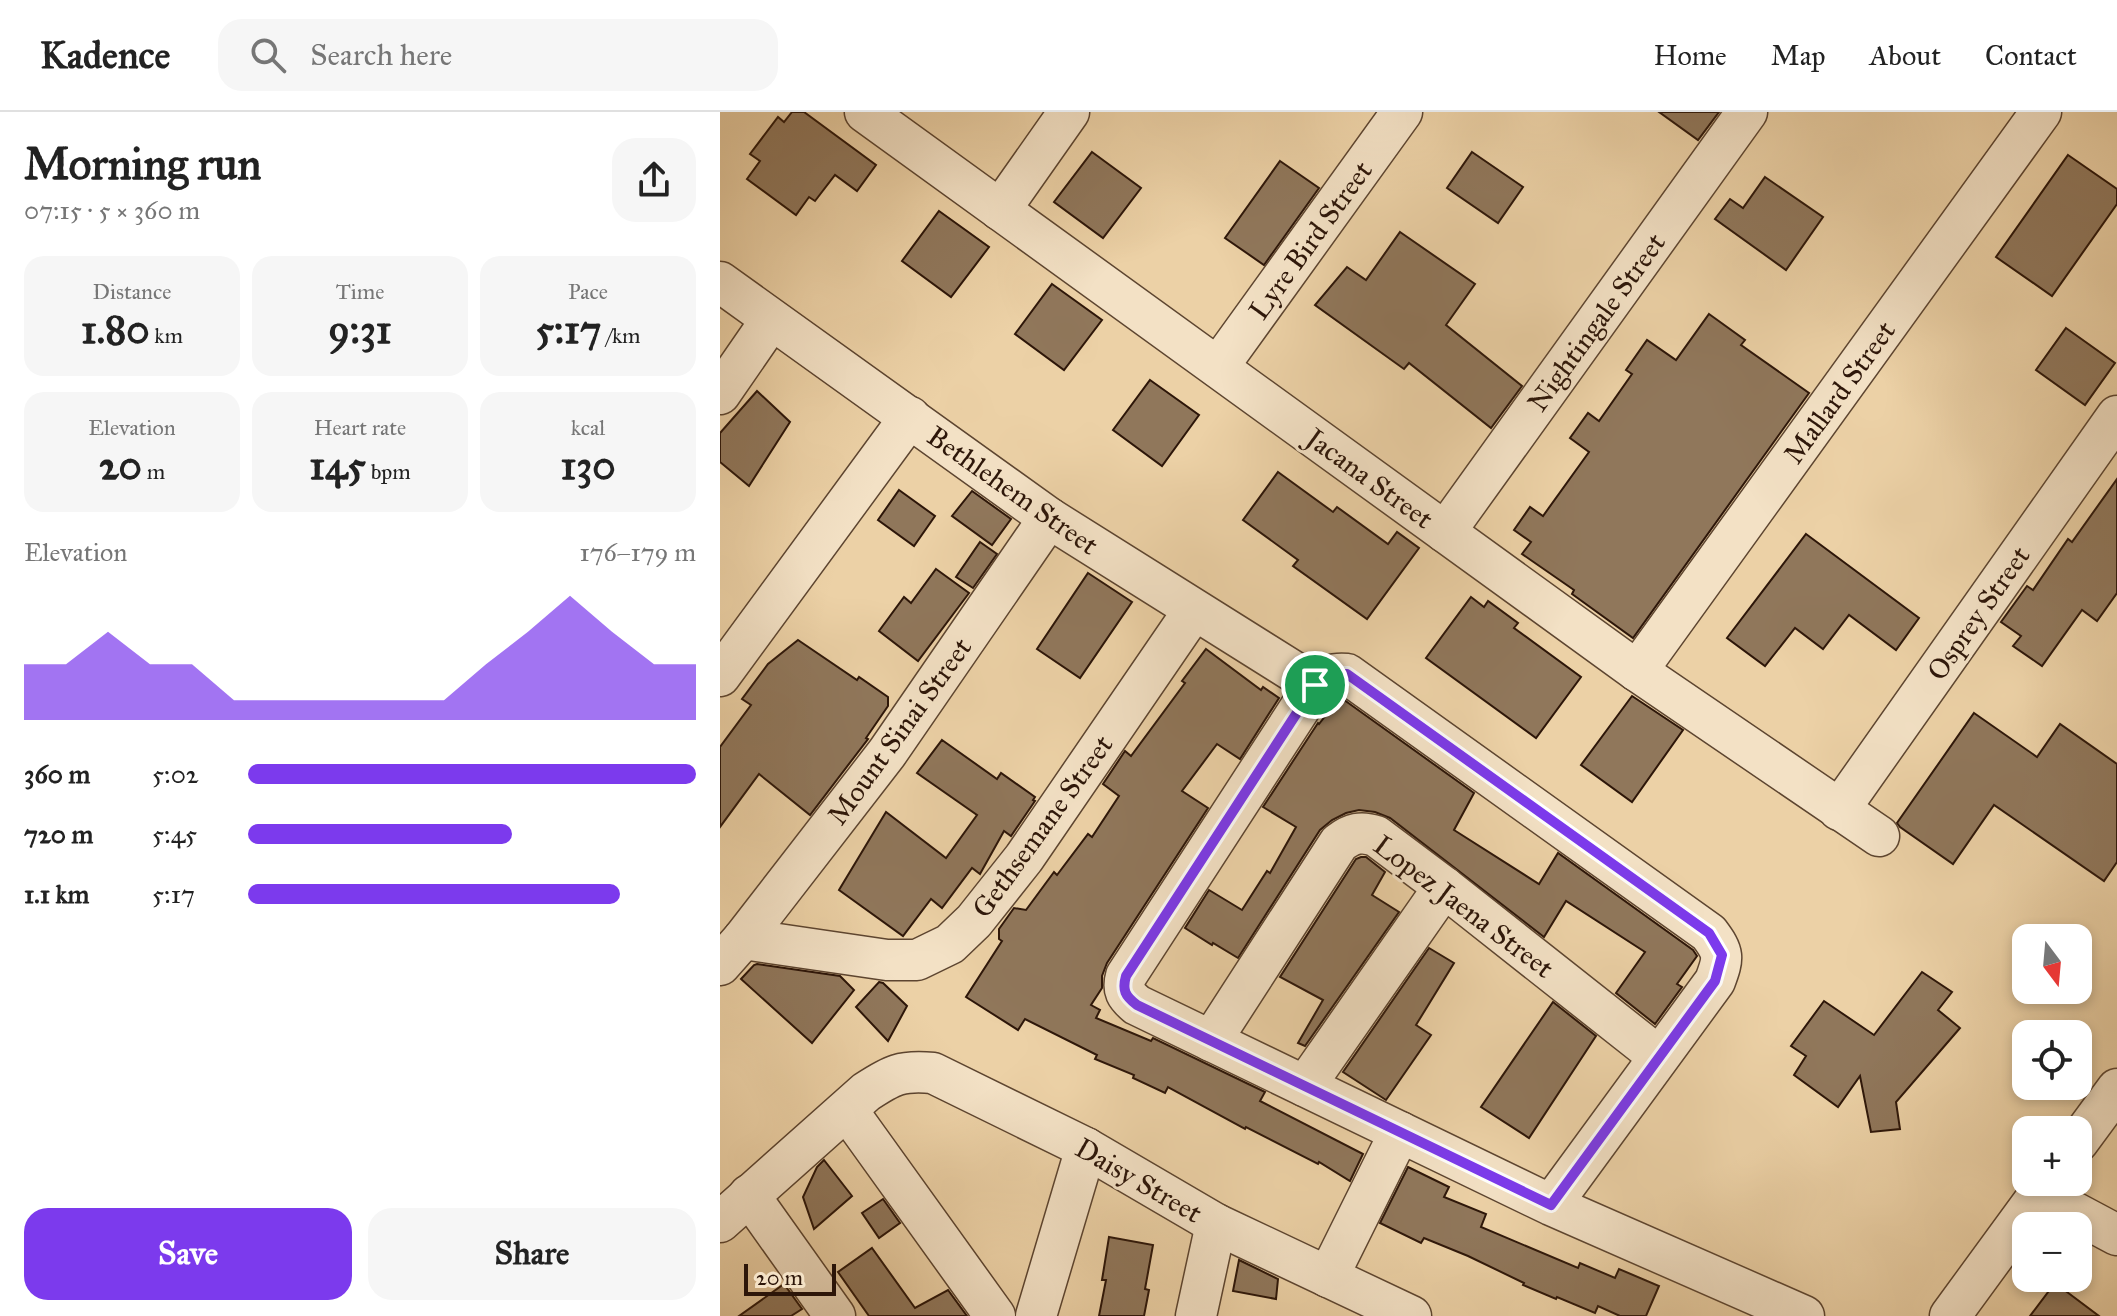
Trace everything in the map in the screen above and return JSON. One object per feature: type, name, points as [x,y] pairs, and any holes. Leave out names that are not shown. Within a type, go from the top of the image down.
[{"type":"street","name":"Jacana Street","points":[[865,112],[1637,671],[1879,836]]},
{"type":"street","points":[[1000,210],[1069,112]]},
{"type":"street","name":"Lyre Bird Street","points":[[1218,367],[1402,112]]},
{"type":"street","name":"Nightingale Street","points":[[1445,532],[1747,112]]},
{"type":"street","name":"Mallard Street","points":[[1637,671],[2041,112]]},
{"type":"street","name":"Bethlehem Street","points":[[720,282],[1049,518],[1315,685]]},
{"type":"street","points":[[720,394],[771,320]]},
{"type":"street","name":"Osprey Street","points":[[1839,810],[2117,416]]},
{"type":"street","points":[[720,676],[910,417]]},
{"type":"street","name":"Mount Sinai Street","points":[[728,939],[887,753],[1049,518]]},
{"type":"street","name":"Gethsemane Street","points":[[728,939],[887,960],[917,960],[950,944],[974,921],[1024,858],[1194,610]]},
{"type":"street","points":[[1551,1205],[1715,981],[1722,955],[1709,933],[1347,674],[1323,677],[1126,976],[1124,991],[1128,998],[1551,1205],[1804,1316]]},
{"type":"street","name":"Lopez Jaena Street","points":[[1211,1041],[1339,843],[1346,837],[1364,832],[1376,836],[1444,887],[1658,1056]]},
{"type":"street","points":[[1305,1086],[1444,887]]},
{"type":"street","name":"Daisy Street","points":[[720,1222],[856,1101],[887,1079],[909,1071],[933,1073],[1086,1148],[1336,1293],[1411,1316]]},
{"type":"street","points":[[2092,1124],[2115,1095]]},
{"type":"street","points":[[856,1101],[995,1316]]},
{"type":"street","points":[[1336,1293],[1400,1132]]},
{"type":"street","points":[[1036,1316],[1086,1148]]},
{"type":"street","points":[[749,1195],[835,1316]]},
{"type":"street","points":[[1950,1316],[2038,1196]]},
{"type":"street","points":[[2056,1196],[2117,1235]]},
{"type":"street","points":[[1196,1316],[1216,1224]]},
{"type":"building","points":[[792,112],[804,112],[876,165],[857,191],[835,175],[815,201],[809,197],[796,215],[747,179],[760,161],[750,154],[778,117],[784,122]]},
{"type":"building","points":[[1659,112],[1719,112],[1698,140]]},
{"type":"building","points":[[1092,152],[1141,188],[1103,238],[1054,202]]},
{"type":"building","points":[[1472,152],[1523,187],[1498,223],[1447,188]]},
{"type":"building","points":[[2068,155],[2117,189],[2117,204],[2052,296],[1996,257]]},
{"type":"building","points":[[1280,161],[1319,188],[1264,265],[1225,238]]},
{"type":"building","points":[[1765,177],[1823,217],[1786,270],[1715,219],[1730,199],[1743,208]]},
{"type":"building","points":[[939,211],[989,247],[951,297],[902,261]]},
{"type":"building","points":[[1400,232],[1475,284],[1446,325],[1522,386],[1491,428],[1409,363],[1404,369],[1315,305],[1347,267],[1366,280]]},
{"type":"building","points":[[1052,284],[1102,320],[1064,370],[1015,334]]},
{"type":"building","points":[[1709,314],[1745,340],[1741,345],[1809,393],[1633,638],[1572,594],[1574,590],[1522,554],[1531,542],[1514,530],[1530,507],[1543,516],[1589,452],[1570,438],[1588,413],[1599,421],[1632,374],[1626,370],[1647,340],[1676,360]]},
{"type":"building","points":[[2066,328],[2115,363],[2085,405],[2036,370]]},
{"type":"building","points":[[1150,380],[1199,415],[1162,466],[1113,430]]},
{"type":"building","points":[[757,391],[790,422],[749,486],[720,462],[720,433]]},
{"type":"building","points":[[1278,472],[1333,512],[1337,507],[1388,544],[1397,532],[1419,548],[1367,619],[1293,566],[1298,560],[1243,520]]},
{"type":"building","points":[[2117,479],[2117,593],[2097,621],[2082,610],[2042,666],[2013,646],[2021,636],[2001,622],[2027,586],[2033,590],[2068,539],[2072,542]]},
{"type":"building","points":[[899,490],[935,516],[914,546],[878,520]]},
{"type":"building","points":[[972,491],[1011,519],[992,545],[952,516]]},
{"type":"building","points":[[1806,534],[1919,618],[1896,650],[1849,615],[1823,649],[1795,628],[1765,666],[1727,638]]},
{"type":"building","points":[[980,542],[997,554],[973,588],[956,577]]},
{"type":"building","points":[[936,569],[969,593],[918,661],[879,631],[904,597],[911,603]]},
{"type":"building","points":[[1088,573],[1132,602],[1080,678],[1037,649]]},
{"type":"building","points":[[1471,597],[1484,607],[1488,601],[1518,623],[1514,628],[1581,677],[1536,738],[1426,658]]},
{"type":"building","points":[[798,640],[888,697],[888,706],[868,739],[810,815],[759,774],[720,827],[720,747],[751,705],[742,699],[768,664]]},
{"type":"building","points":[[1206,649],[1261,690],[1263,687],[1279,698],[1240,759],[1217,744],[1182,791],[1208,808],[1107,963],[1102,988],[1091,1005],[1100,1010],[1096,1018],[1151,1041],[1153,1038],[1265,1092],[1260,1101],[1363,1154],[1350,1181],[1319,1162],[1245,1129],[1168,1087],[1165,1093],[1133,1078],[1134,1075],[1095,1059],[1097,1055],[1025,1019],[1018,1030],[966,997],[1002,941],[999,939],[999,929],[1014,908],[1026,910],[1088,834],[1092,837],[1119,796],[1103,784],[1125,751],[1131,756]]},
{"type":"building","points":[[1632,696],[1683,730],[1632,802],[1581,765]]},
{"type":"building","points":[[1340,697],[1474,793],[1454,830],[1539,884],[1558,853],[1693,950],[1697,956],[1677,984],[1682,987],[1655,1024],[1616,993],[1645,952],[1566,901],[1544,937],[1390,818],[1375,812],[1359,810],[1346,813],[1320,830],[1238,958],[1185,928],[1209,890],[1242,910],[1267,871],[1270,873],[1296,827],[1263,807],[1318,723]]},
{"type":"building","points":[[1974,713],[2037,757],[2060,724],[2117,764],[2117,862],[2104,881],[1994,805],[1953,864],[1900,827],[1897,823]]},
{"type":"building","points":[[942,740],[997,779],[1001,773],[1035,797],[1035,801],[1011,836],[1004,831],[980,874],[972,868],[942,908],[931,899],[903,936],[839,890],[886,812],[946,858],[977,815],[917,773]]},
{"type":"building","points":[[1366,857],[1385,872],[1372,895],[1399,912],[1305,1046],[1298,1043],[1323,1000],[1280,977],[1356,859]]},
{"type":"building","points":[[1429,948],[1454,963],[1416,1025],[1431,1035],[1386,1100],[1343,1072]]},
{"type":"building","points":[[757,964],[840,976],[854,990],[812,1043],[741,979]]},
{"type":"building","points":[[1922,972],[1952,992],[1938,1010],[1960,1028],[1896,1102],[1900,1129],[1871,1132],[1860,1076],[1838,1107],[1794,1075],[1806,1056],[1791,1046],[1824,1001],[1874,1035]]},
{"type":"building","points":[[879,982],[907,1006],[888,1041],[856,1007]]},
{"type":"building","points":[[1553,1002],[1596,1036],[1529,1138],[1481,1107]]},
{"type":"building","points":[[824,1160],[852,1196],[814,1229],[803,1197],[817,1167]]},
{"type":"building","points":[[1408,1167],[1449,1187],[1444,1197],[1486,1214],[1481,1227],[1578,1268],[1580,1263],[1615,1278],[1619,1269],[1659,1286],[1646,1316],[1620,1316],[1598,1306],[1595,1313],[1523,1285],[1468,1256],[1424,1238],[1421,1243],[1380,1223]]},
{"type":"building","points":[[883,1199],[900,1223],[879,1238],[862,1213]]},
{"type":"building","points":[[1109,1237],[1153,1245],[1145,1289],[1149,1290],[1144,1316],[1099,1316],[1106,1280],[1102,1280]]},
{"type":"building","points":[[872,1248],[915,1308],[948,1290],[967,1316],[869,1316],[838,1272]]},
{"type":"building","points":[[1239,1260],[1278,1279],[1276,1299],[1233,1291]]},
{"type":"building","points":[[784,1284],[802,1309],[791,1316],[739,1316]]},
{"type":"building","points":[[2048,1292],[2067,1292],[2099,1316],[2030,1316]]},
{"type":"route","points":[[1347,674],[1709,933],[1718,945],[1722,955],[1715,981],[1551,1205],[1137,1005],[1124,991],[1126,976],[1315,685],[1323,677],[1347,674]]}]
